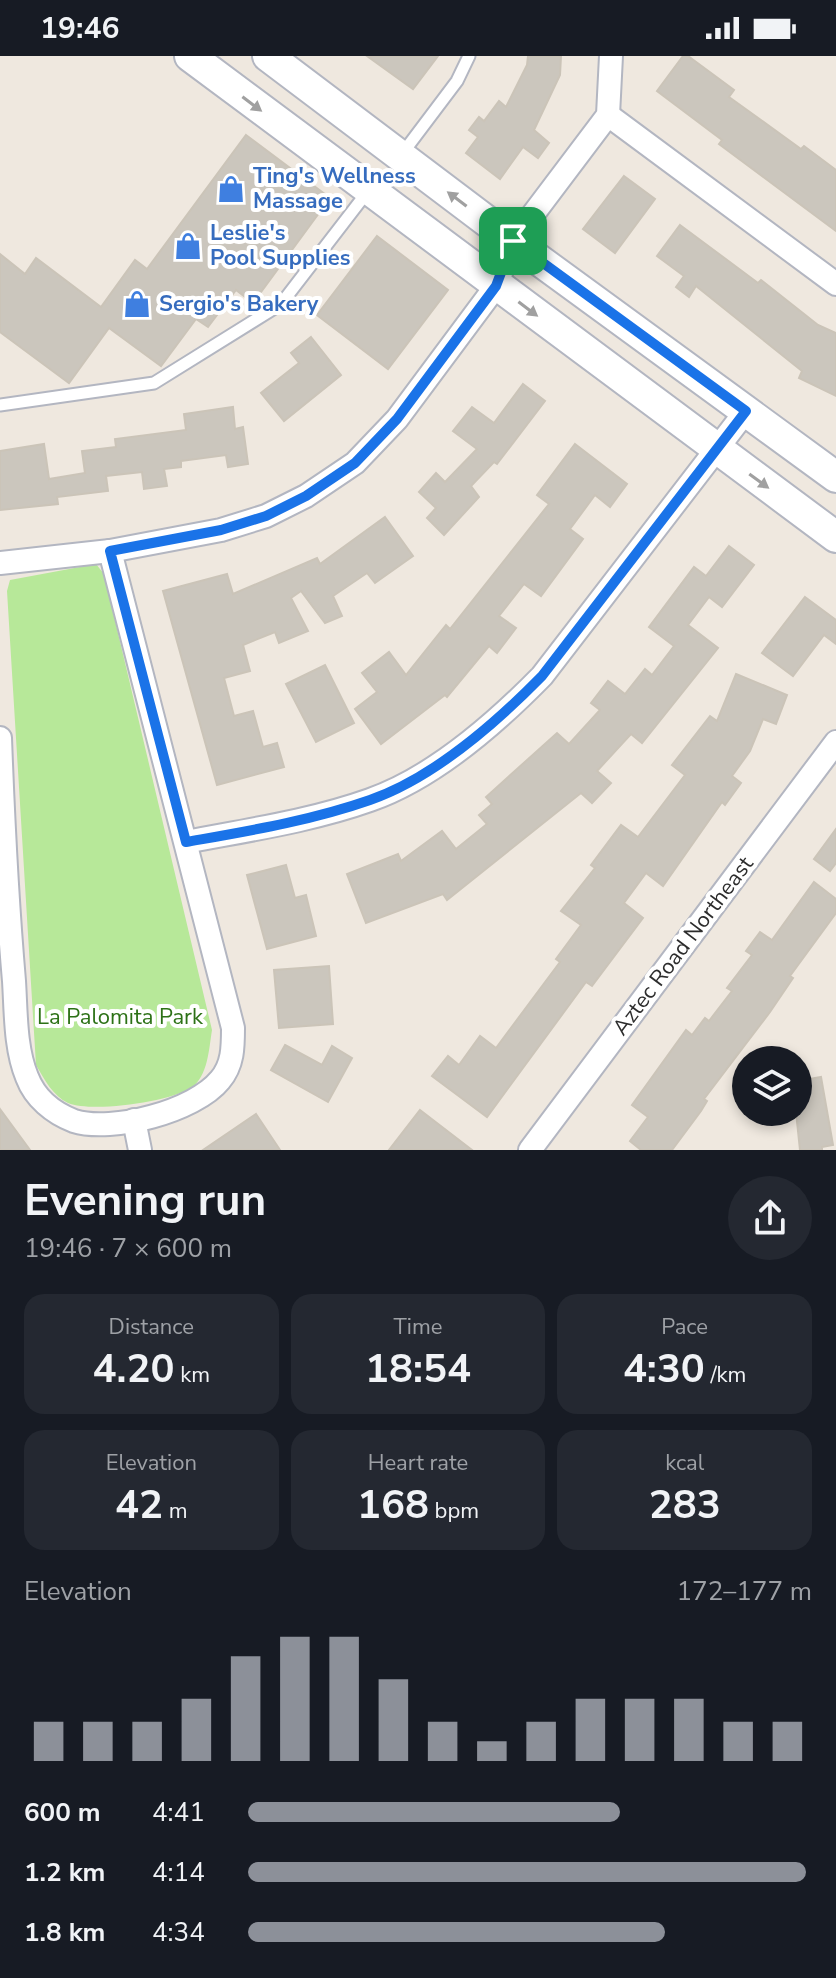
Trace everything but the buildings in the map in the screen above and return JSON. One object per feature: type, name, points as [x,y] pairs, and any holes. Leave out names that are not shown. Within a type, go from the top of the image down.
[{"type":"main road","points":[[190,56],[836,537]]},
{"type":"main road","points":[[268,56],[513,241],[836,477]]},
{"type":"street","points":[[0,563],[110,551],[221,530],[266,516],[306,496],[355,463],[397,419],[496,286],[513,241],[608,115],[611,56]]},
{"type":"street","points":[[608,115],[836,284]]},
{"type":"street","points":[[186,842],[303,821],[386,792],[437,764],[507,711],[542,676],[746,411]]},
{"type":"street","points":[[0,738],[3,871],[19,1046],[26,1076],[39,1099],[76,1121],[134,1120],[172,1112],[201,1099],[222,1078],[233,1053],[233,1028],[110,551]]},
{"type":"street","name":"Aztec Road Northeast","points":[[530,1150],[836,742]]},
{"type":"street","points":[[134,1120],[140,1150]]},
{"type":"lane","points":[[401,156],[457,81],[469,56]]},
{"type":"lane","points":[[0,405],[154,383],[281,304],[369,191]]},
{"type":"green space","name":"La Palomita Park","points":[[96,564],[104,574],[212,1030],[204,1070],[191,1088],[149,1102],[95,1107],[63,1100],[49,1087],[36,1065],[7,591],[10,580]]},
{"type":"place","name":"Ting's Wellness Massage","points":[[231,189]]},
{"type":"place","name":"Leslie's Pool Supplies","points":[[188,246]]},
{"type":"place","name":"Sergio's Bakery","points":[[137,304]]},
{"type":"route","points":[[513,241],[746,411],[542,676],[507,711],[425,772],[373,799],[303,821],[186,842],[110,551],[221,530],[266,516],[306,496],[355,463],[397,419],[496,286],[513,241]]}]
